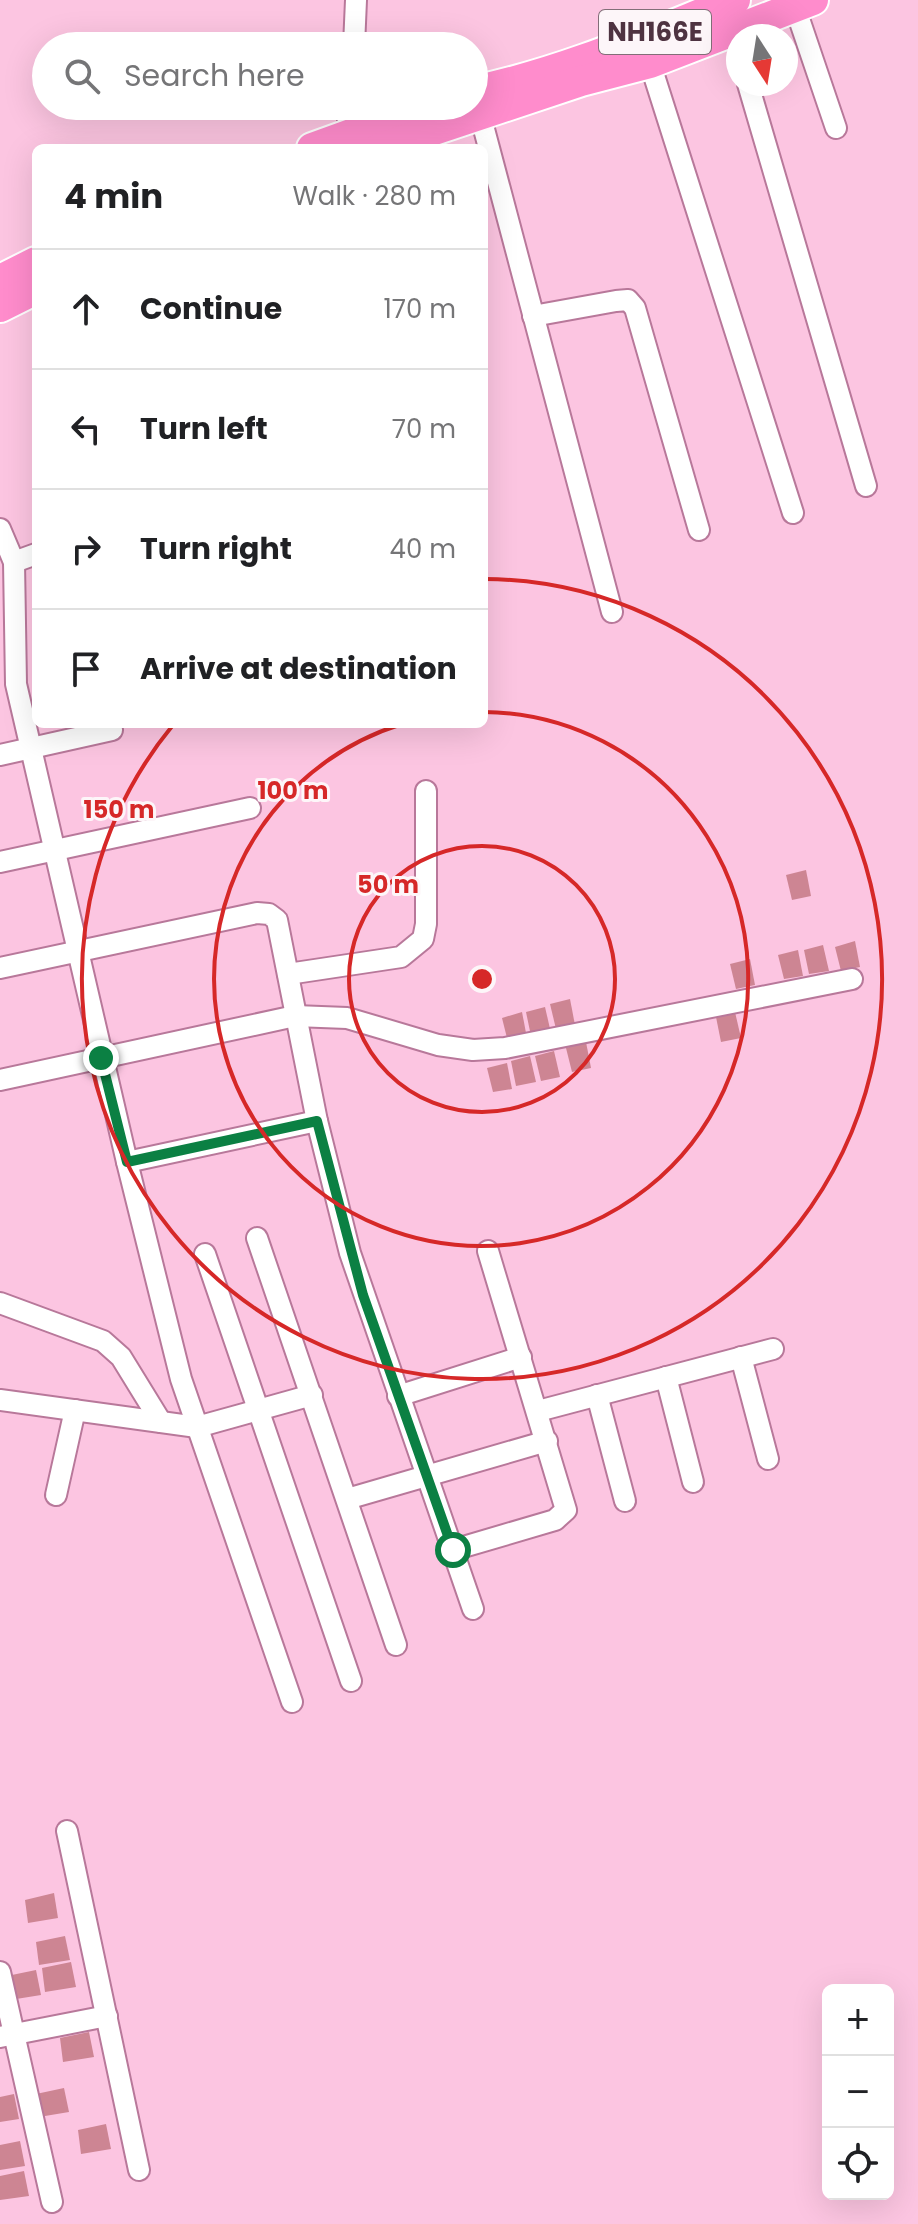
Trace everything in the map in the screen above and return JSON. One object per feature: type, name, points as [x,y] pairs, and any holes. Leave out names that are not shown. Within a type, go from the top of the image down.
[{"type":"highway","name":"NH166E","points":[[488,100],[578,73],[735,0]]},
{"type":"highway","name":"NH166E","points":[[766,24],[804,3]]},
{"type":"highway","name":"NH166E","points":[[578,73],[650,63],[726,43]]},
{"type":"highway","points":[[317,144],[348,120]]},
{"type":"highway","name":"NH166E","points":[[389,144],[440,120]]},
{"type":"highway","points":[[0,280],[32,264]]},
{"type":"highway","points":[[0,307],[32,291]]},
{"type":"street","points":[[355,32],[356,0]]},
{"type":"street","points":[[804,3],[836,128]]},
{"type":"street","points":[[650,63],[793,513]]},
{"type":"street","points":[[752,96],[866,486]]},
{"type":"street","points":[[481,120],[488,144]]},
{"type":"street","points":[[488,145],[612,612]]},
{"type":"street","points":[[533,316],[628,300],[635,308],[699,530]]},
{"type":"street","points":[[0,529],[14,562],[16,684],[101,1058],[197,1427],[292,1702]]},
{"type":"street","points":[[14,562],[32,555]]},
{"type":"street","points":[[0,755],[112,730]]},
{"type":"street","points":[[288,974],[401,957],[423,939],[426,924],[426,791]]},
{"type":"street","points":[[0,862],[250,808]]},
{"type":"street","points":[[0,968],[257,913],[269,914],[277,920],[317,1121],[350,1253],[473,1609]]},
{"type":"street","points":[[0,1080],[295,1016],[347,1018],[438,1045],[473,1050],[505,1048],[852,979]]},
{"type":"street","points":[[127,1162],[317,1121]]},
{"type":"street","points":[[257,1238],[396,1645]]},
{"type":"street","points":[[453,1550],[563,1517],[566,1503],[488,1251]]},
{"type":"street","points":[[205,1254],[351,1681]]},
{"type":"street","points":[[0,1303],[103,1341],[121,1357],[161,1422]]},
{"type":"street","points":[[538,1411],[773,1349]]},
{"type":"street","points":[[398,1396],[521,1357]]},
{"type":"street","points":[[741,1357],[768,1459]]},
{"type":"street","points":[[666,1377],[693,1482]]},
{"type":"street","points":[[0,1400],[197,1427],[312,1395]]},
{"type":"street","points":[[597,1395],[625,1501]]},
{"type":"street","points":[[56,1495],[75,1410]]},
{"type":"street","points":[[347,1499],[547,1441]]},
{"type":"street","points":[[67,1831],[139,2170]]},
{"type":"street","points":[[0,1972],[7,2035],[52,2202]]},
{"type":"street","points":[[7,2035],[107,2016]]},
{"type":"building","points":[[806,870],[811,896],[792,900],[786,875]]},
{"type":"building","points":[[855,941],[860,967],[841,971],[835,947]]},
{"type":"building","points":[[823,945],[829,971],[809,974],[804,950]]},
{"type":"building","points":[[798,950],[803,976],[784,979],[778,955]]},
{"type":"building","points":[[750,959],[755,985],[736,989],[730,964]]},
{"type":"building","points":[[570,999],[575,1025],[556,1029],[550,1004]]},
{"type":"building","points":[[545,1007],[551,1033],[531,1036],[526,1012]]},
{"type":"building","points":[[522,1012],[527,1038],[508,1042],[502,1018]]},
{"type":"building","points":[[735,1012],[741,1038],[721,1042],[716,1017]]},
{"type":"building","points":[[586,1042],[591,1068],[572,1072],[566,1048]]},
{"type":"building","points":[[554,1051],[560,1077],[541,1081],[535,1056]]},
{"type":"building","points":[[530,1056],[536,1082],[516,1086],[511,1061]]},
{"type":"building","points":[[507,1063],[512,1089],[493,1092],[487,1068]]},
{"type":"building","points":[[54,1893],[58,1918],[28,1923],[25,1900]]},
{"type":"building","points":[[65,1936],[70,1960],[39,1965],[36,1942]]},
{"type":"building","points":[[71,1962],[76,1987],[45,1992],[42,1968]]},
{"type":"building","points":[[36,1970],[41,1995],[10,2000],[7,1976]]},
{"type":"building","points":[[89,2032],[94,2057],[63,2062],[60,2038]]},
{"type":"building","points":[[64,2088],[69,2112],[39,2117],[36,2094]]},
{"type":"building","points":[[14,2094],[19,2119],[0,2122],[0,2097]]},
{"type":"building","points":[[106,2124],[111,2149],[81,2154],[78,2130]]},
{"type":"building","points":[[20,2141],[25,2166],[0,2170],[0,2145]]},
{"type":"building","points":[[24,2171],[29,2196],[0,2200],[0,2176]]},
{"type":"route","points":[[101,1058],[127,1162],[317,1121],[363,1295],[453,1550]]}]
